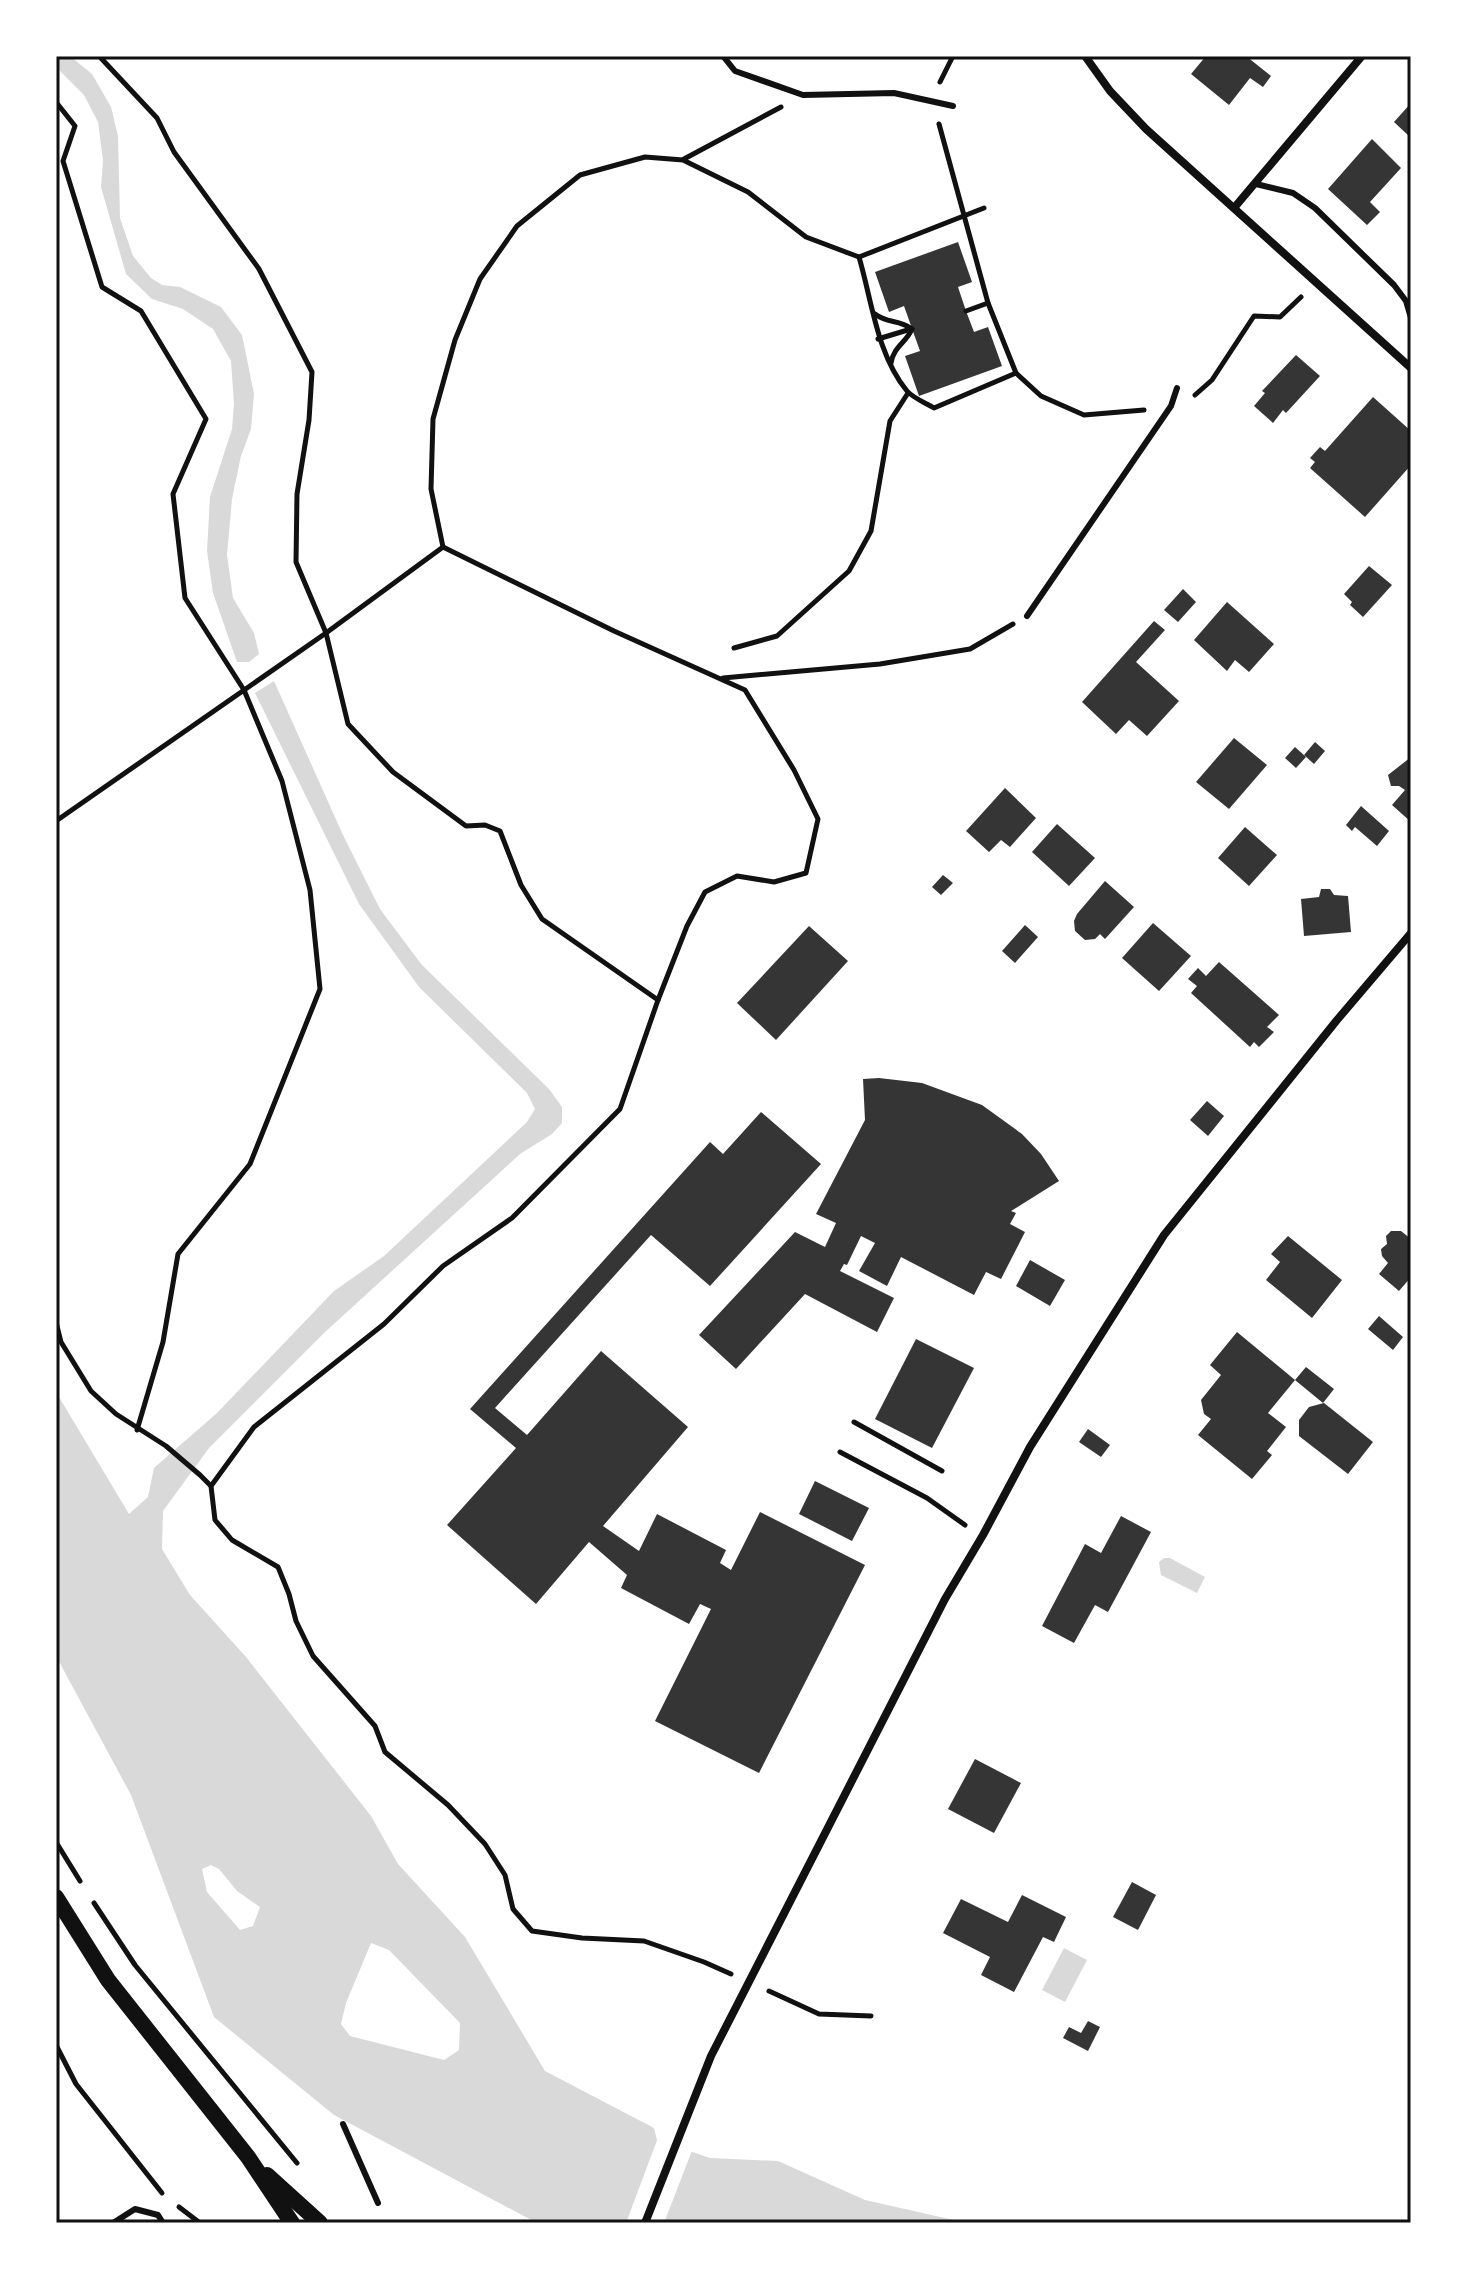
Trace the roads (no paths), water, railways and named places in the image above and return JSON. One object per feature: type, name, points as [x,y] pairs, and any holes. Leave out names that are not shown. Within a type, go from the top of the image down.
[{"type":"main road","points":[[56,1897],[108,1980],[248,2157],[292,2223]]},
{"type":"main road","points":[[248,2157],[320,2223]]},
{"type":"street","points":[[1085,56],[1110,91],[1146,129],[1411,368]]},
{"type":"street","points":[[1234,208],[1362,56]]},
{"type":"street","points":[[645,2223],[711,2056],[945,1599],[1030,1447],[1164,1235],[1326,1033],[1411,933]]},
{"type":"lane","points":[[723,56],[735,71],[803,95],[894,93],[953,106]]},
{"type":"lane","points":[[1256,184],[1293,193],[1315,208],[1394,285],[1406,301],[1411,318]]},
{"type":"lane","points":[[1027,616],[1171,406],[1177,388]]},
{"type":"lane","points":[[343,2124],[378,2203]]},
{"type":"lane","points":[[113,2223],[135,2209],[158,2215],[163,2223]]}]
